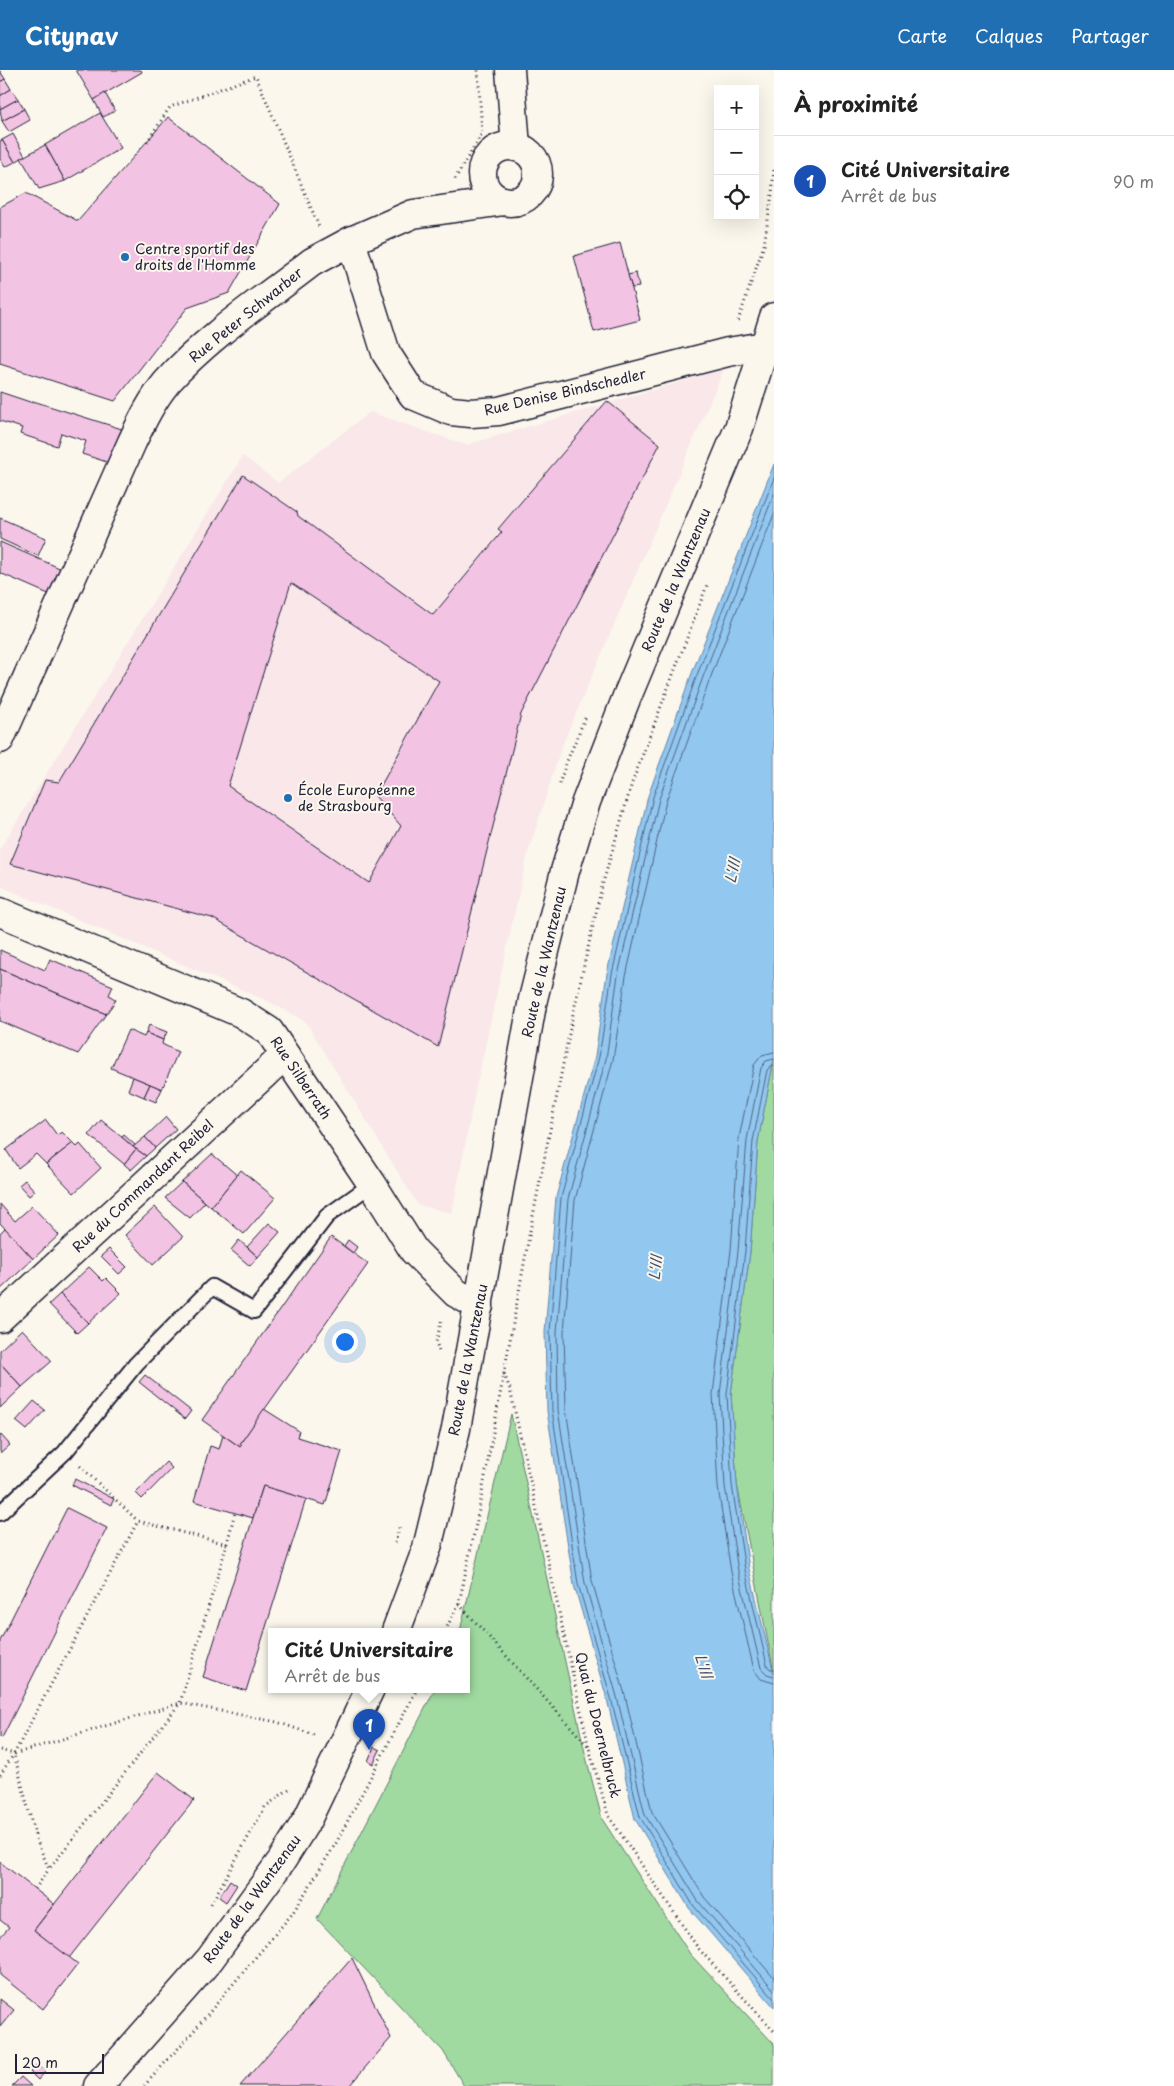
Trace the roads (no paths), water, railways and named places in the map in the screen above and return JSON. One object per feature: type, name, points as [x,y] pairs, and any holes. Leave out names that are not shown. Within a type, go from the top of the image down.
[{"type":"street","points":[[510,70],[516,147]]},
{"type":"street","points":[[516,147],[525,151],[532,158],[538,176],[536,185],[530,194],[514,202],[504,202],[496,199],[489,193],[484,185],[482,168],[492,153],[499,148],[516,147]]},
{"type":"street","name":"Rue Peter Schwarber","points":[[0,739],[147,411],[166,383],[206,344],[312,262],[340,247],[413,214],[504,202]]},
{"type":"street","name":"Rue Denise Bindschedler","points":[[340,247],[386,353],[413,395],[451,410],[472,413],[499,411],[728,352],[765,346]]},
{"type":"street","name":"Route de la Wantzenau","points":[[397,1628],[427,1548],[456,1429],[533,1000],[586,802],[626,698],[739,428],[774,317]]},
{"type":"street","name":"Rue Silberrath","points":[[0,912],[241,1013],[269,1030],[372,1184],[414,1251],[456,1293],[479,1306]]},
{"type":"street","name":"Rue du Commandant Reibel","points":[[0,1318],[285,1055]]},
{"type":"street","name":"Route de la Wantzenau","points":[[98,2086],[210,1958],[282,1860],[307,1820],[368,1693]]},
{"type":"lane","points":[[0,1513],[65,1452],[136,1364],[212,1287],[254,1311],[327,1216],[372,1184]]},
{"type":"water","name":"L'Ill","points":[[774,464],[774,1059],[758,1141],[750,1252],[731,1394],[737,1484],[749,1569],[774,1674],[774,2007],[689,1908],[635,1819],[607,1699],[574,1585],[547,1411],[545,1332],[556,1197],[595,1056],[607,973],[648,796],[692,673]]},
{"type":"place","name":"Centre sportif des droits de l'Homme","points":[[125,257]]},
{"type":"place","name":"École Européenne de Strasbourg","points":[[288,798]]},
{"type":"place","name":"Cité Universitaire","points":[[369,1750]]}]
